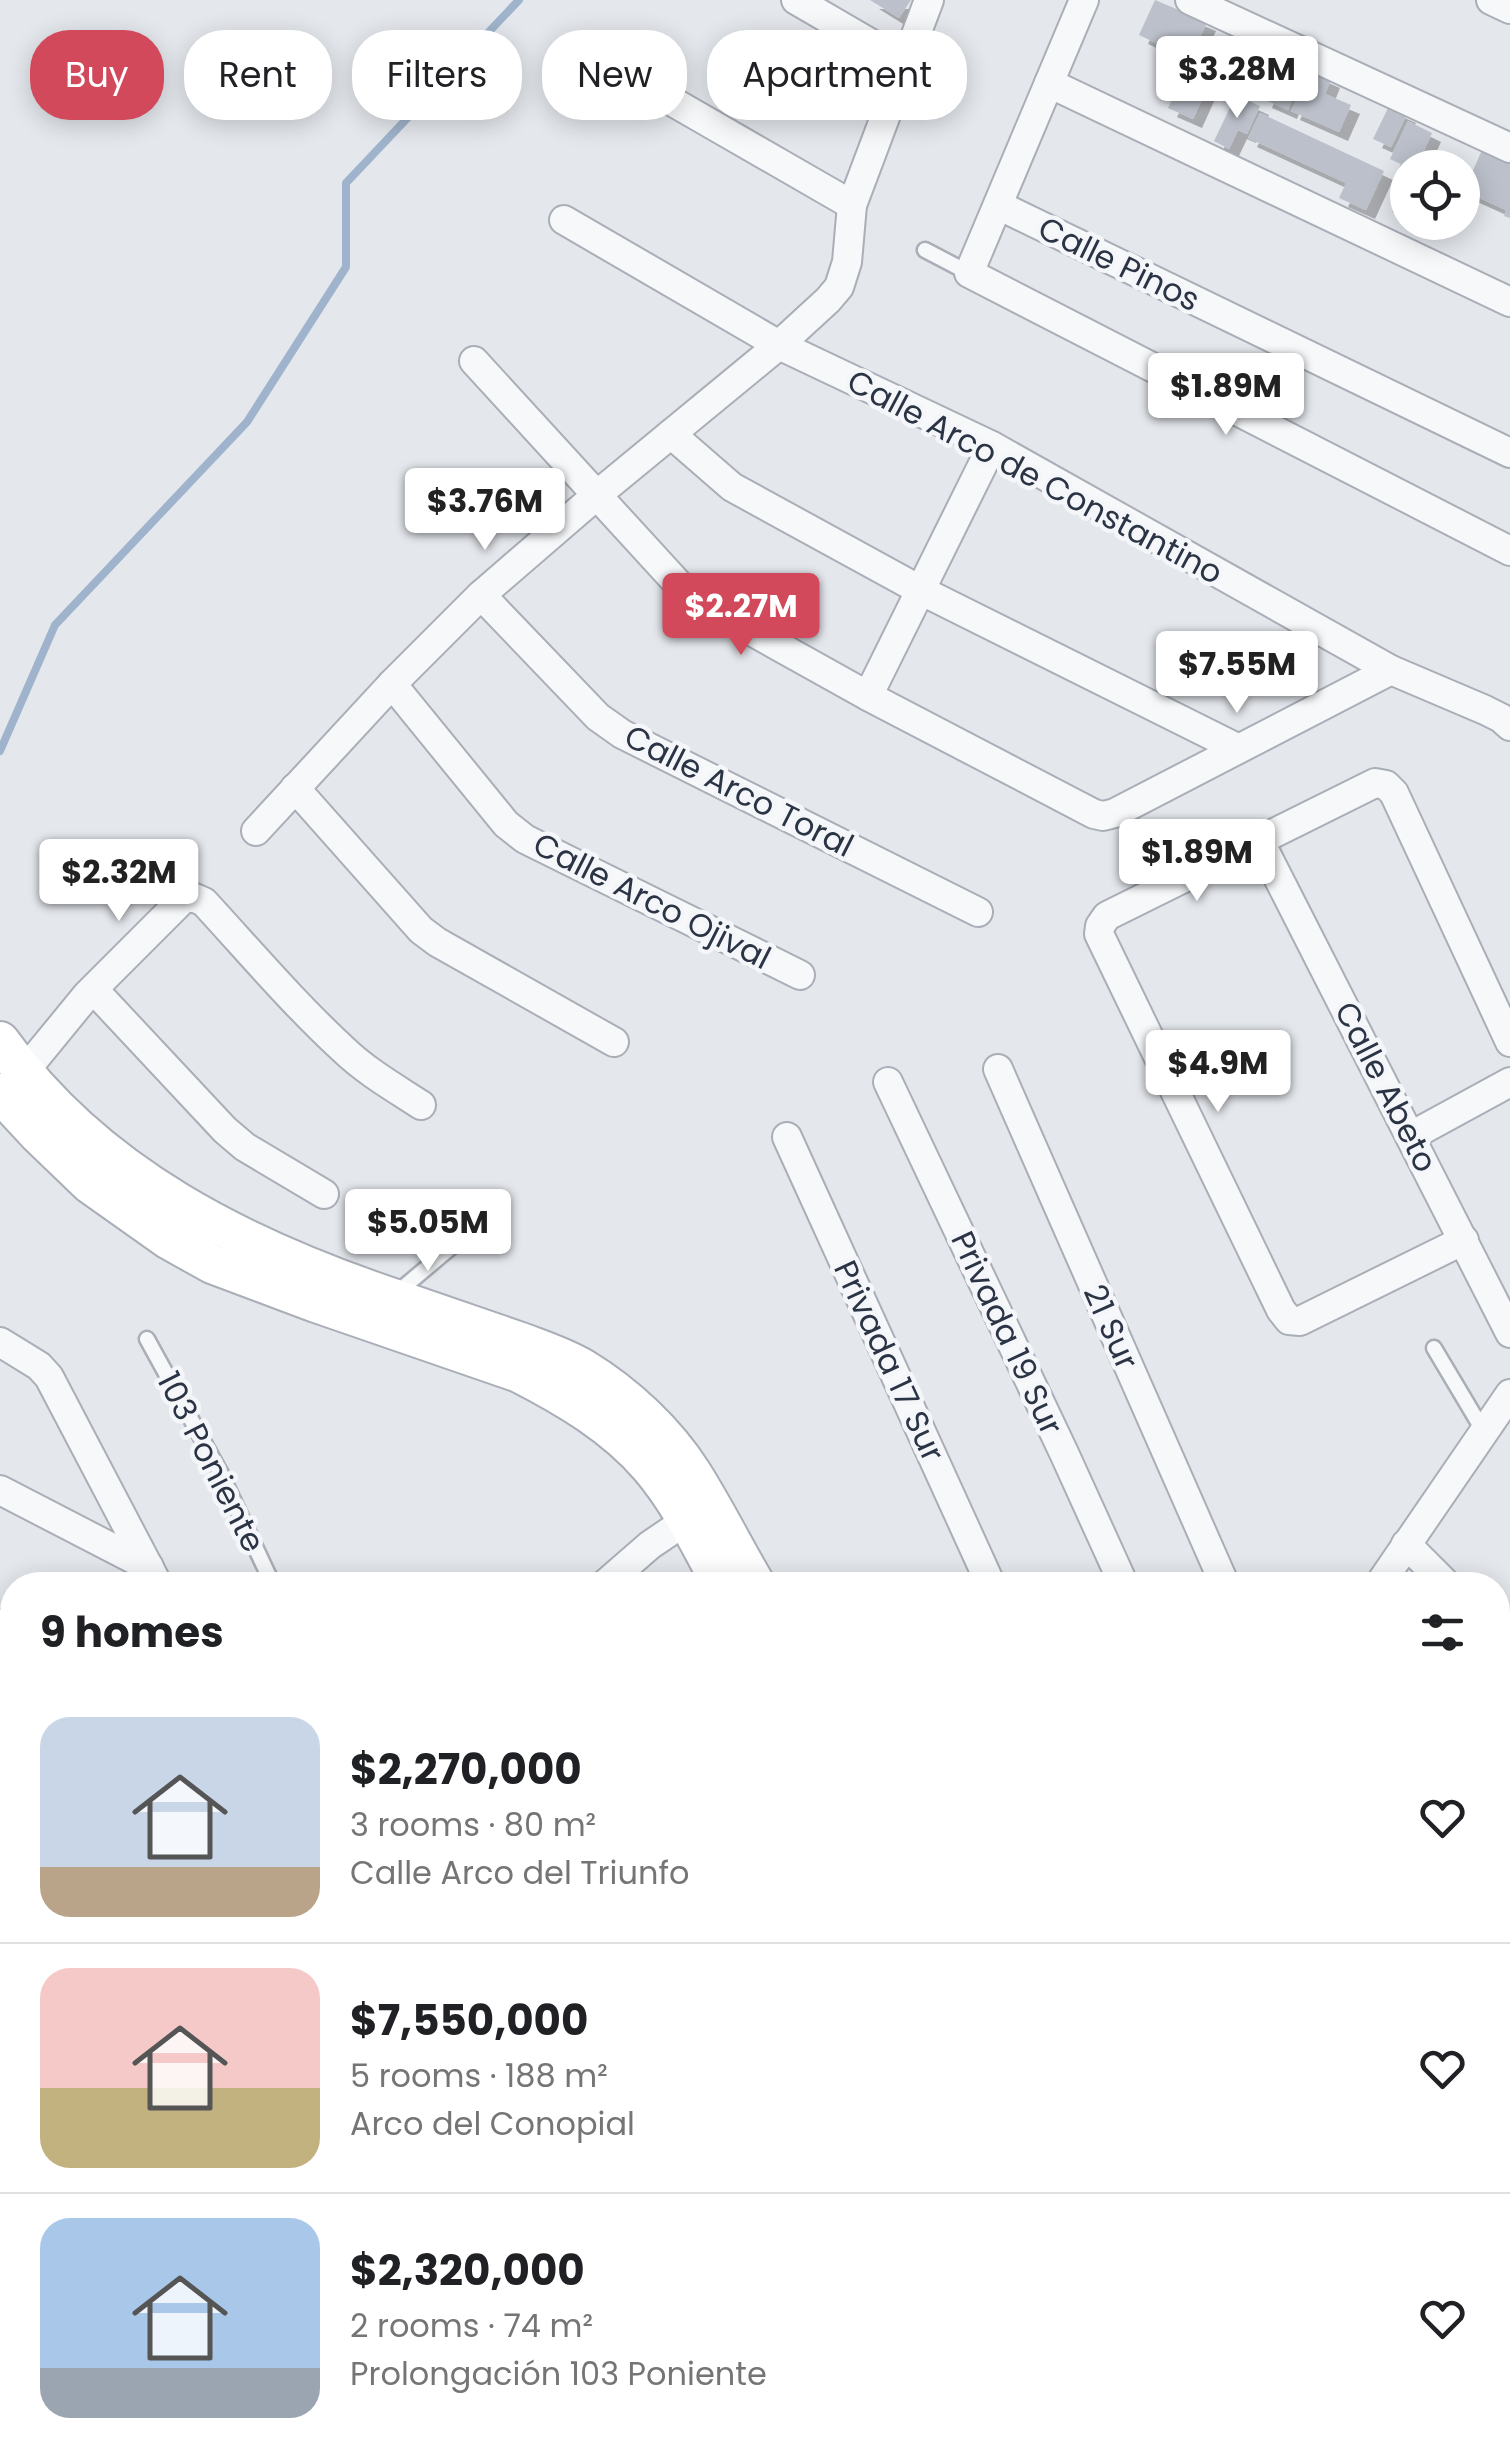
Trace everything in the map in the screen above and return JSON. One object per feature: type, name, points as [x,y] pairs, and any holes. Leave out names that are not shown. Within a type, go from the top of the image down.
[{"type":"main road","points":[[0,1041],[11,1083],[38,1134],[90,1184],[169,1240],[212,1264],[519,1373],[557,1392],[601,1422],[691,1471],[749,1572]]},
{"type":"main road","points":[[11,1083],[198,1215],[276,1253],[558,1356],[585,1370],[636,1409],[715,1572]]},
{"type":"street","points":[[796,0],[848,30]]},
{"type":"street","points":[[918,30],[929,0]]},
{"type":"street","points":[[1084,0],[969,274],[1510,552]]},
{"type":"street","points":[[1190,0],[1510,148]]},
{"type":"street","points":[[1491,0],[1510,9]]},
{"type":"street","points":[[1049,83],[1510,302]]},
{"type":"street","points":[[687,110],[852,205]]},
{"type":"street","points":[[256,831],[480,595],[828,300],[839,287],[847,262],[852,205],[885,120]]},
{"type":"street","name":"Calle Pinos","points":[[998,205],[1510,453]]},
{"type":"street","name":"Calle Arco de Constantino","points":[[564,220],[779,345],[992,446],[1391,670],[1486,710],[1510,726]]},
{"type":"street","points":[[474,361],[680,586],[704,604],[868,696],[1094,814],[1115,814],[1391,670]]},
{"type":"street","points":[[671,434],[732,487],[920,590],[1237,748]]},
{"type":"street","points":[[868,696],[992,446]]},
{"type":"street","name":"Calle Arco Toral","points":[[480,595],[598,717],[622,734],[978,912]]},
{"type":"street","name":"Calle Arco Ojival","points":[[392,684],[506,824],[526,839],[800,974]]},
{"type":"street","points":[[1464,1240],[1300,1321],[1289,1320],[1099,934],[1100,926],[1107,916],[1376,783],[1386,785],[1394,792],[1510,1042]]},
{"type":"street","points":[[294,788],[421,930],[614,1042]]},
{"type":"street","name":"Calle Abeto","points":[[1260,842],[1510,1333]]},
{"type":"street","points":[[11,1083],[184,898],[195,898],[204,902],[344,1051],[421,1105]]},
{"type":"street","points":[[94,990],[224,1130],[324,1194]]},
{"type":"street","name":"21 Sur","points":[[998,1069],[1220,1572]]},
{"type":"street","name":"Privada 19 Sur","points":[[888,1082],[1118,1572]]},
{"type":"street","points":[[1411,1136],[1510,1082]]},
{"type":"street","name":"Privada 17 Sur","points":[[787,1137],[985,1572]]},
{"type":"street","points":[[0,1342],[39,1366],[49,1377],[152,1572]]},
{"type":"street","points":[[1387,1572],[1509,1398]]},
{"type":"street","points":[[0,1490],[147,1572]]},
{"type":"street","points":[[619,1572],[687,1520]]},
{"type":"street","points":[[1406,1544],[1433,1572]]},
{"type":"lane","points":[[925,250],[969,274]]},
{"type":"lane","points":[[391,1298],[480,1222]]},
{"type":"lane","name":"103 Poniente","points":[[147,1339],[220,1472],[267,1572]]},
{"type":"lane","points":[[1434,1348],[1484,1432]]},
{"type":"building","points":[[870,0],[911,0],[899,18]]},
{"type":"building","points":[[1155,0],[1207,22],[1190,59],[1139,35]]},
{"type":"building","points":[[1254,53],[1274,63],[1268,75],[1248,65]]},
{"type":"building","points":[[1275,70],[1300,81],[1288,110],[1263,99]]},
{"type":"building","points":[[1310,70],[1331,79],[1325,94],[1351,105],[1339,132],[1291,111]]},
{"type":"building","points":[[1184,75],[1208,86],[1193,119],[1168,108]]},
{"type":"building","points":[[1236,95],[1260,106],[1247,134],[1238,130],[1229,149],[1214,141]]},
{"type":"building","points":[[1389,106],[1407,114],[1391,147],[1373,139]]},
{"type":"building","points":[[1260,113],[1384,171],[1366,210],[1339,198],[1346,183],[1248,138]]},
{"type":"building","points":[[1408,121],[1432,133],[1424,150],[1394,150]]},
{"type":"building","points":[[1482,150],[1510,162],[1510,218],[1504,216],[1506,210],[1480,198]]},
{"type":"waterway","points":[[0,751],[55,625],[247,422],[346,267],[346,183],[519,0]]}]
